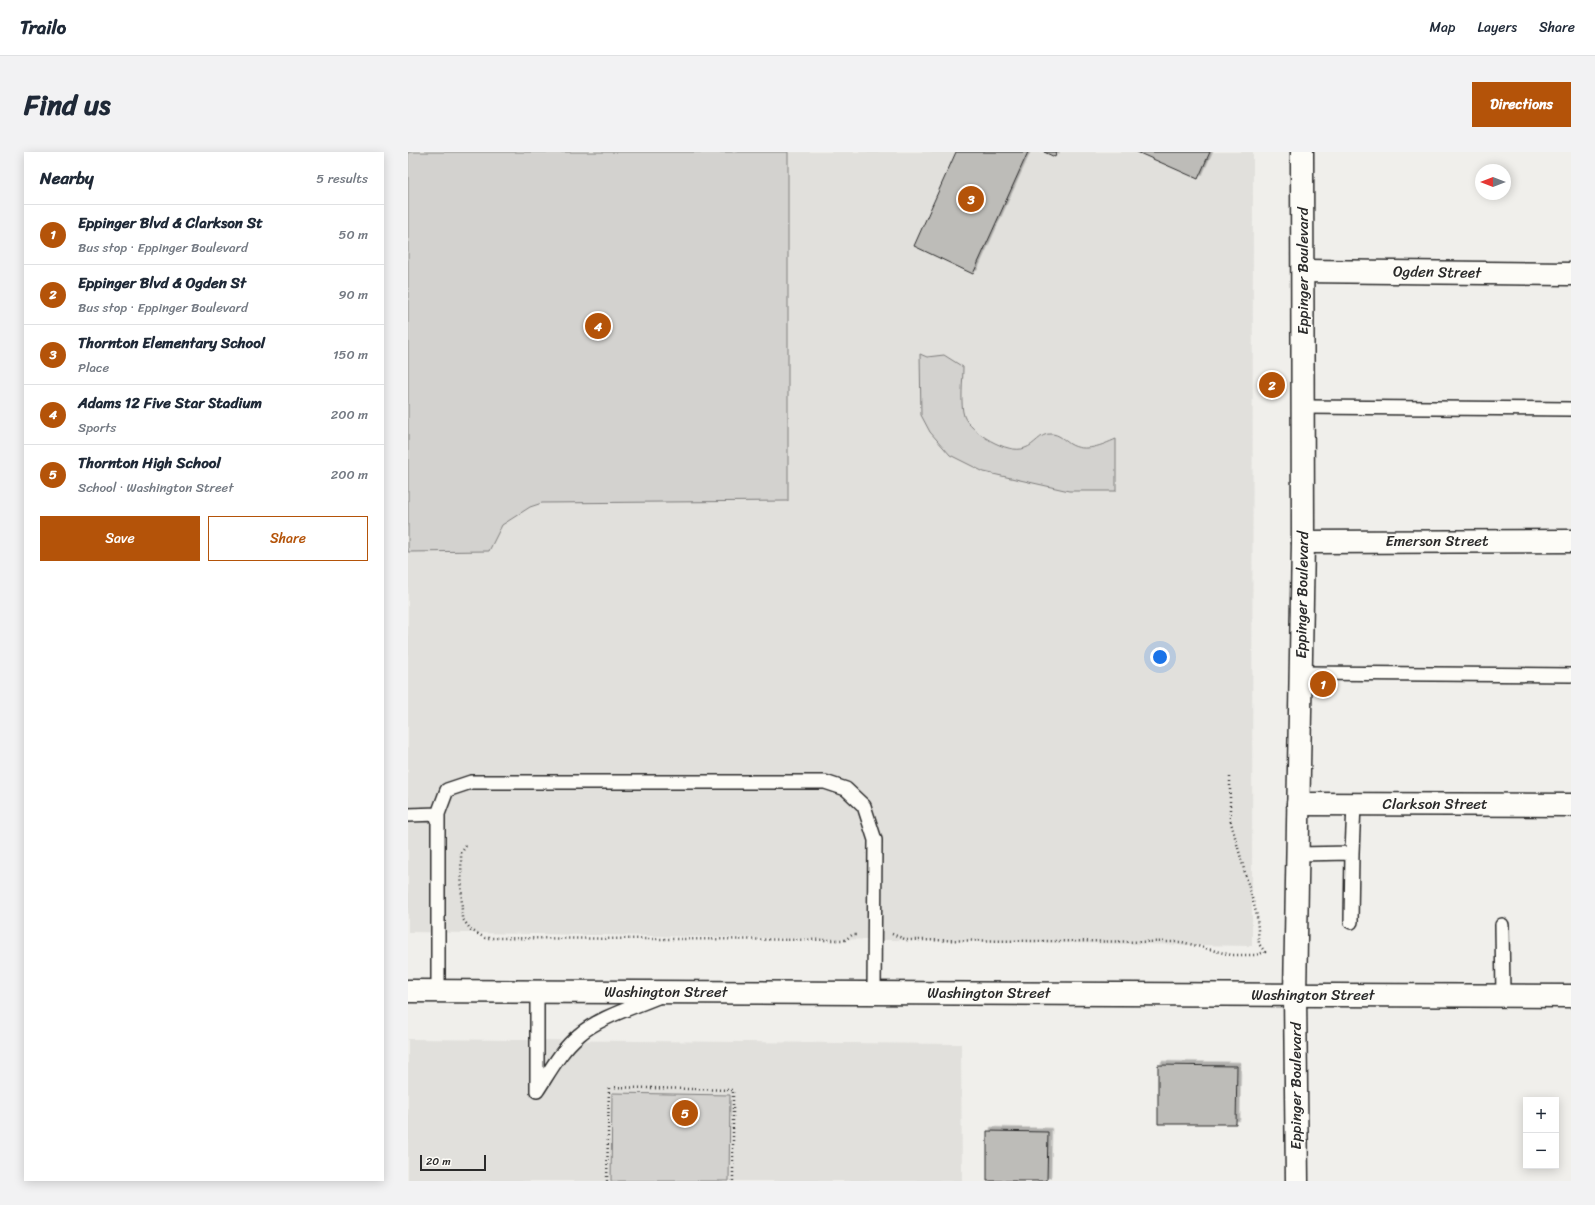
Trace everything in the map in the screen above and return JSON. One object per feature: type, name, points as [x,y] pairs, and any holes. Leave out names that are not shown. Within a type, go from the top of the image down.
[{"type":"street","name":"Eppinger Boulevard","points":[[1297,1181],[1295,995],[1303,542],[1302,152]]},
{"type":"street","name":"Ogden Street","points":[[1303,271],[1571,274]]},
{"type":"street","name":"Emerson Street","points":[[1303,542],[1571,540]]},
{"type":"street","name":"Clarkson Street","points":[[1298,804],[1571,805]]},
{"type":"street","name":"Washington Street","points":[[408,991],[1571,996]]},
{"type":"lane","points":[[1303,407],[1571,409]]},
{"type":"lane","points":[[1300,673],[1571,675]]},
{"type":"lane","points":[[438,991],[438,814],[448,790],[471,782],[825,782],[846,789],[864,806],[875,840],[874,993]]},
{"type":"lane","points":[[1351,922],[1354,804]]},
{"type":"lane","points":[[408,815],[438,814]]},
{"type":"lane","points":[[1298,854],[1352,853]]},
{"type":"lane","points":[[1502,925],[1503,996]]},
{"type":"lane","points":[[537,991],[537,1094],[559,1057],[580,1034],[593,1025],[669,992]]},
{"type":"path","points":[[466,846],[461,852],[462,918],[471,930],[485,938],[845,940],[852,935],[890,934],[907,940],[1182,942],[1231,954],[1256,954],[1265,952],[1259,944],[1257,916],[1230,819],[1230,777]]},
{"type":"path","points":[[607,1181],[609,1087],[733,1090],[733,1181]]},
{"type":"shaded area","points":[[408,152],[1253,152],[1252,946],[408,932]]},
{"type":"shaded area","points":[[408,152],[788,152],[788,501],[542,503],[530,507],[502,525],[489,551],[408,552]]},
{"type":"shaded area","points":[[920,354],[927,357],[944,355],[963,367],[962,399],[964,416],[974,429],[990,441],[1009,448],[1018,449],[1029,446],[1044,435],[1051,434],[1056,435],[1076,447],[1087,448],[1105,444],[1116,439],[1116,491],[1069,491],[984,472],[950,455],[930,432],[921,415]]},
{"type":"shaded area","points":[[408,1039],[961,1044],[962,1181],[408,1181]]},
{"type":"shaded area","points":[[612,1093],[730,1095],[729,1181],[611,1181]]},
{"type":"building","points":[[956,152],[1028,152],[973,274],[914,246]]},
{"type":"building","points":[[1044,152],[1057,152],[1055,157]]},
{"type":"building","points":[[1137,152],[1210,152],[1198,179]]},
{"type":"building","points":[[1158,1065],[1237,1066],[1236,1124],[1158,1124]]},
{"type":"building","points":[[987,1131],[1048,1132],[1047,1181],[987,1181]]},
{"type":"place","name":"Thornton Elementary School","points":[[971,199]]},
{"type":"place","name":"Adams 12 Five Star Stadium","points":[[598,326]]},
{"type":"place","name":"Eppinger Blvd & Ogden St","points":[[1272,385]]},
{"type":"place","name":"Eppinger Blvd & Clarkson St","points":[[1323,684]]},
{"type":"place","name":"Thornton High School","points":[[685,1113]]}]
